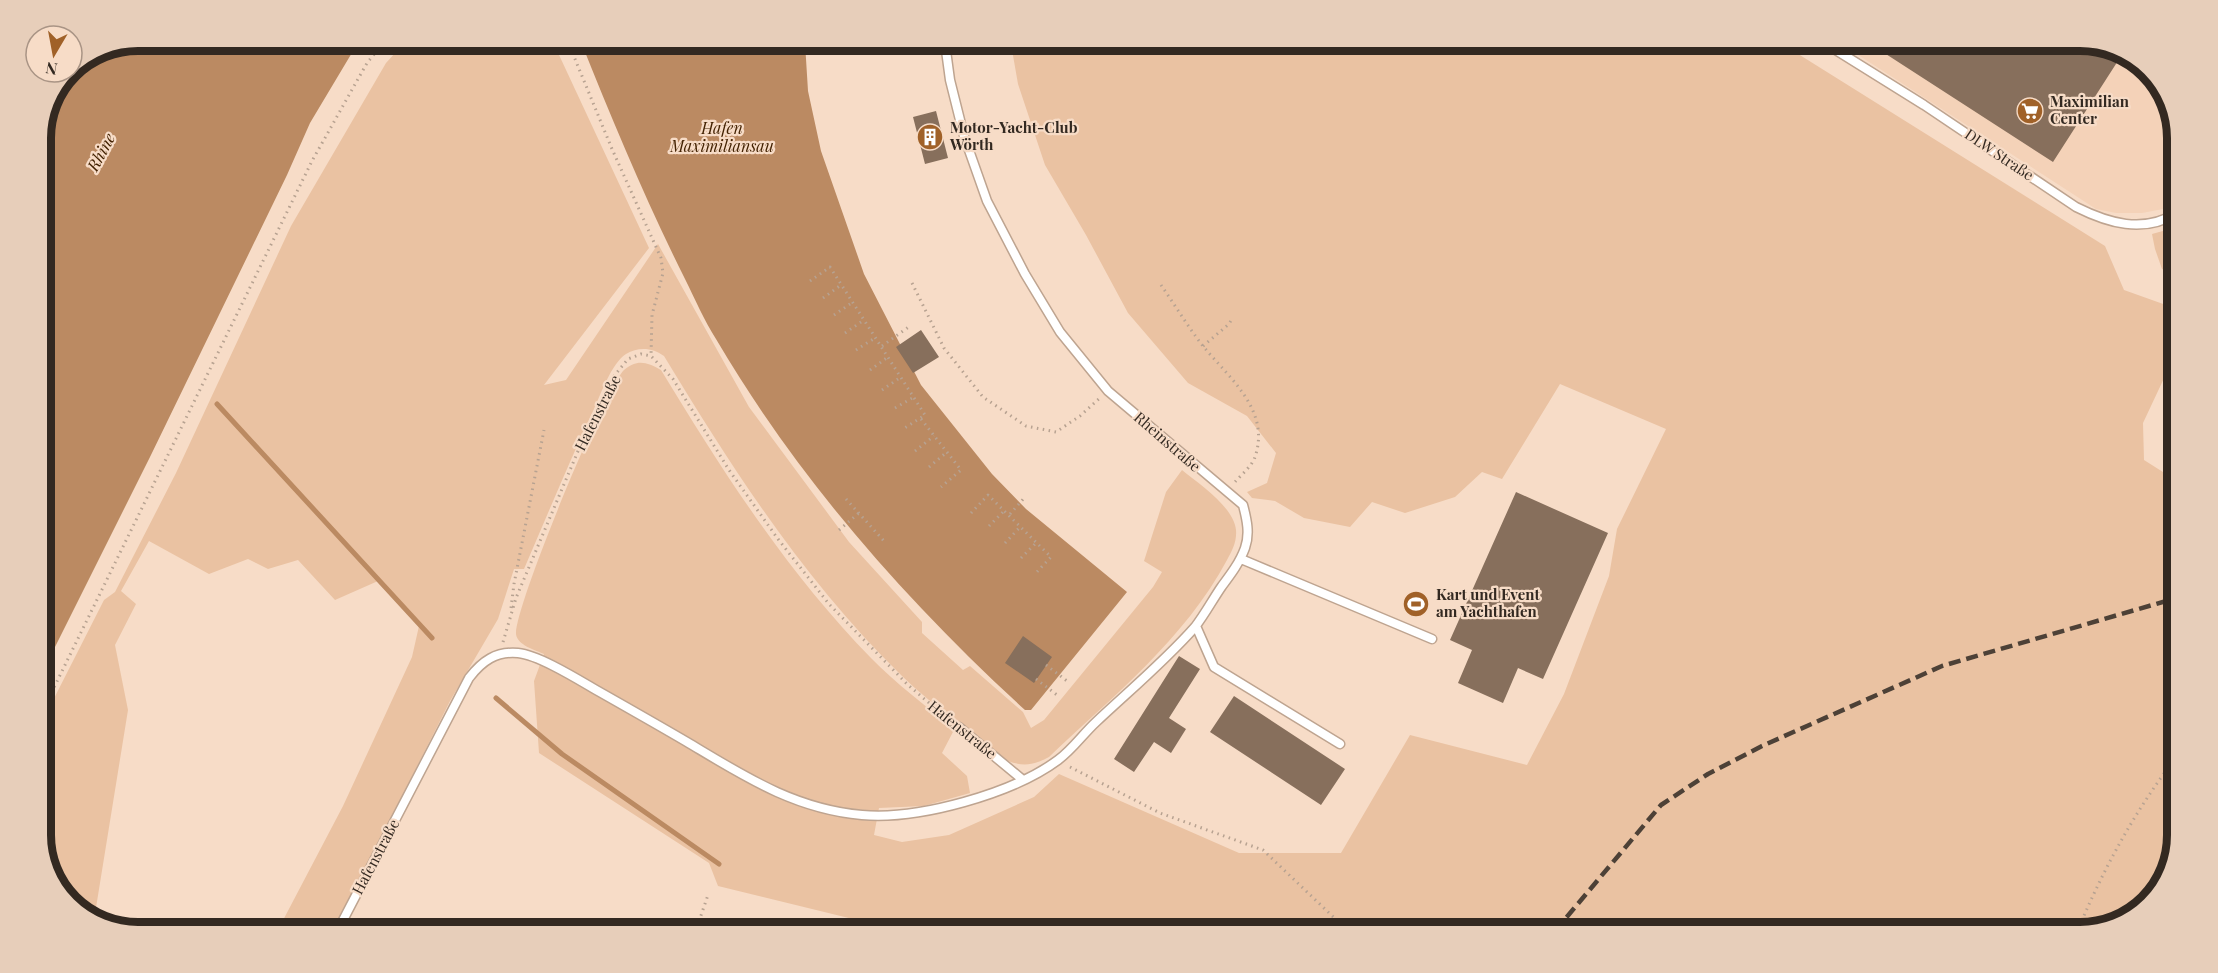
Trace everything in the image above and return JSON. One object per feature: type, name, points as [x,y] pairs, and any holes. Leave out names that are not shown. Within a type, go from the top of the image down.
[{"type":"lane","name":"Rheinstraße","points":[[502,653],[520,653],[536,658],[586,684],[756,784],[790,798],[825,808],[863,815],[924,811],[986,795],[1023,780],[1058,760],[1196,626],[1240,560],[1248,533],[1243,505],[1201,472],[1108,391],[1060,332],[1025,274],[987,201],[964,136],[950,80],[946,51]]},
{"type":"lane","name":"DLW Straße","points":[[1837,51],[1924,105],[2076,207],[2100,219],[2120,224],[2141,224],[2167,217]]},
{"type":"lane","points":[[1240,560],[1432,639]]},
{"type":"lane","points":[[1196,626],[1214,667],[1340,744]]},
{"type":"lane","name":"Hafenstraße","points":[[342,922],[469,678],[488,658],[502,653]]},
{"type":"lane","name":"Hafenstraße","points":[[959,728],[1023,780]]},
{"type":"path","points":[[51,694],[312,161],[367,63],[377,51]]},
{"type":"path","points":[[572,51],[612,149],[661,258],[663,273],[652,315],[651,356]]},
{"type":"path","points":[[810,281],[830,267],[926,415],[903,429]]},
{"type":"path","points":[[912,283],[944,348],[983,397],[1026,426],[1056,432],[1080,416],[1108,391]]},
{"type":"path","points":[[823,298],[842,285]]},
{"type":"path","points":[[1161,285],[1203,345],[1229,374],[1252,406],[1258,436],[1254,458],[1228,491]]},
{"type":"path","points":[[834,315],[853,302]]},
{"type":"path","points":[[1203,345],[1227,326],[1232,319]]},
{"type":"path","points":[[845,333],[864,320]]},
{"type":"path","points":[[882,347],[910,326]]},
{"type":"path","points":[[856,350],[875,338]]},
{"type":"path","name":"Hafenstraße","points":[[502,653],[503,636],[510,613],[581,444],[614,376],[628,359],[641,354],[651,356],[673,379],[729,470],[778,539],[829,604],[907,684],[959,728]]},
{"type":"path","points":[[870,370],[888,357]]},
{"type":"path","points":[[882,390],[901,377]]},
{"type":"path","points":[[895,408],[914,397]]},
{"type":"path","points":[[920,418],[961,470],[941,487]]},
{"type":"path","points":[[510,613],[543,430]]},
{"type":"path","points":[[915,451],[934,436]]},
{"type":"path","points":[[929,467],[947,452]]},
{"type":"path","points":[[971,513],[988,495],[1010,514],[1051,557],[1034,575]]},
{"type":"path","points":[[1010,514],[1025,497]]},
{"type":"path","points":[[846,499],[884,541]]},
{"type":"path","points":[[989,526],[1005,510]]},
{"type":"path","points":[[838,530],[859,513]]},
{"type":"path","points":[[1005,543],[1022,526]]},
{"type":"path","points":[[1021,558],[1037,542]]},
{"type":"path","points":[[1046,665],[1067,681]]},
{"type":"path","points":[[1036,679],[1057,695]]},
{"type":"path","points":[[1058,760],[1160,813],[1263,850],[1339,922]]},
{"type":"path","points":[[2082,922],[2120,840],[2167,769]]},
{"type":"path","points":[[699,922],[708,895]]},
{"type":"shaded area","points":[[397,51],[557,51],[649,248],[544,385],[566,380],[658,244],[749,407],[849,542],[922,622],[922,633],[963,670],[970,666],[1023,712],[1031,728],[1044,720],[1153,587],[1162,572],[1144,561],[1166,492],[1182,470],[1223,505],[1234,521],[1236,538],[1232,550],[1210,589],[1190,616],[1146,666],[1049,757],[1029,764],[1008,761],[927,698],[867,640],[834,603],[773,524],[744,483],[664,356],[651,350],[636,350],[621,359],[607,380],[524,569],[514,569],[498,619],[450,701],[339,922],[282,922],[343,806],[412,657],[419,626],[378,581],[335,600],[298,560],[268,569],[248,559],[209,574],[149,541],[121,591],[136,604],[115,645],[128,710],[96,910],[85,904],[69,888],[63,878],[51,841],[51,704],[104,600],[115,592],[176,473],[291,226],[386,63]]},
{"type":"shaded area","points":[[1012,51],[1793,51],[2105,246],[2124,290],[2166,305],[2166,374],[2143,423],[2144,460],[2167,475],[2167,835],[2160,868],[2152,883],[2137,900],[2118,913],[2097,920],[2080,922],[861,921],[718,886],[709,863],[539,753],[534,681],[544,654],[523,644],[516,634],[529,584],[581,455],[614,385],[624,370],[633,364],[647,364],[661,370],[708,446],[758,520],[811,591],[881,668],[954,730],[942,753],[967,776],[970,793],[924,806],[879,808],[874,835],[902,842],[949,835],[1034,797],[1059,774],[1239,853],[1341,853],[1410,735],[1527,765],[1564,694],[1609,576],[1617,529],[1666,429],[1560,384],[1502,479],[1482,472],[1455,497],[1405,513],[1372,502],[1350,527],[1304,518],[1275,501],[1252,498],[1247,492],[1267,483],[1276,453],[1247,416],[1188,383],[1128,313],[1045,165],[1018,84]]},
{"type":"shaded area","points":[[1852,51],[2080,51],[2113,58],[2133,69],[2149,85],[2160,105],[2165,121],[2167,207],[2142,213],[2116,213],[2096,209]]},
{"type":"shaded area","points":[[2167,230],[2167,271],[2162,269],[2152,234]]},
{"type":"water","name":"Rhine","points":[[353,51],[310,123],[287,175],[51,655],[51,132],[60,100],[70,84],[84,84],[84,71],[110,56],[127,52]]},
{"type":"water","name":"Hafen Maximiliansau","points":[[585,51],[806,51],[808,91],[821,151],[864,274],[921,385],[992,474],[1026,509],[1127,592],[1031,710],[1025,710],[981,668],[896,581],[857,536],[782,441],[748,391],[708,324],[671,250]]},
{"type":"building","name":"Maximilian Center","points":[[1881,51],[2080,51],[2097,53],[2118,61],[2053,162]]},
{"type":"building","name":"Motor-Yacht-Club Wörth","points":[[936,111],[948,158],[925,164],[913,117]]},
{"type":"building","points":[[921,330],[939,357],[913,373],[896,347]]},
{"type":"building","points":[[1516,492],[1608,533],[1543,679],[1518,668],[1503,703],[1458,683],[1472,650],[1450,640]]},
{"type":"building","points":[[1023,636],[1052,657],[1034,683],[1005,663]]},
{"type":"building","points":[[1179,656],[1200,669],[1169,718],[1186,729],[1171,753],[1154,742],[1134,772],[1114,759]]},
{"type":"building","points":[[1234,696],[1345,769],[1321,805],[1210,732]]},
{"type":"waterway","points":[[217,404],[432,638]]},
{"type":"waterway","points":[[496,698],[562,754],[719,864]]},
{"type":"railway","points":[[1563,922],[1661,805],[1708,774],[1762,746],[1942,666],[2167,601]]},
{"type":"place","name":"Maximilian Center","points":[[2030,111]]},
{"type":"place","name":"Motor-Yacht-Club Wörth","points":[[930,137]]},
{"type":"place","name":"Kart und Event am Yachthafen","points":[[1416,604]]}]
